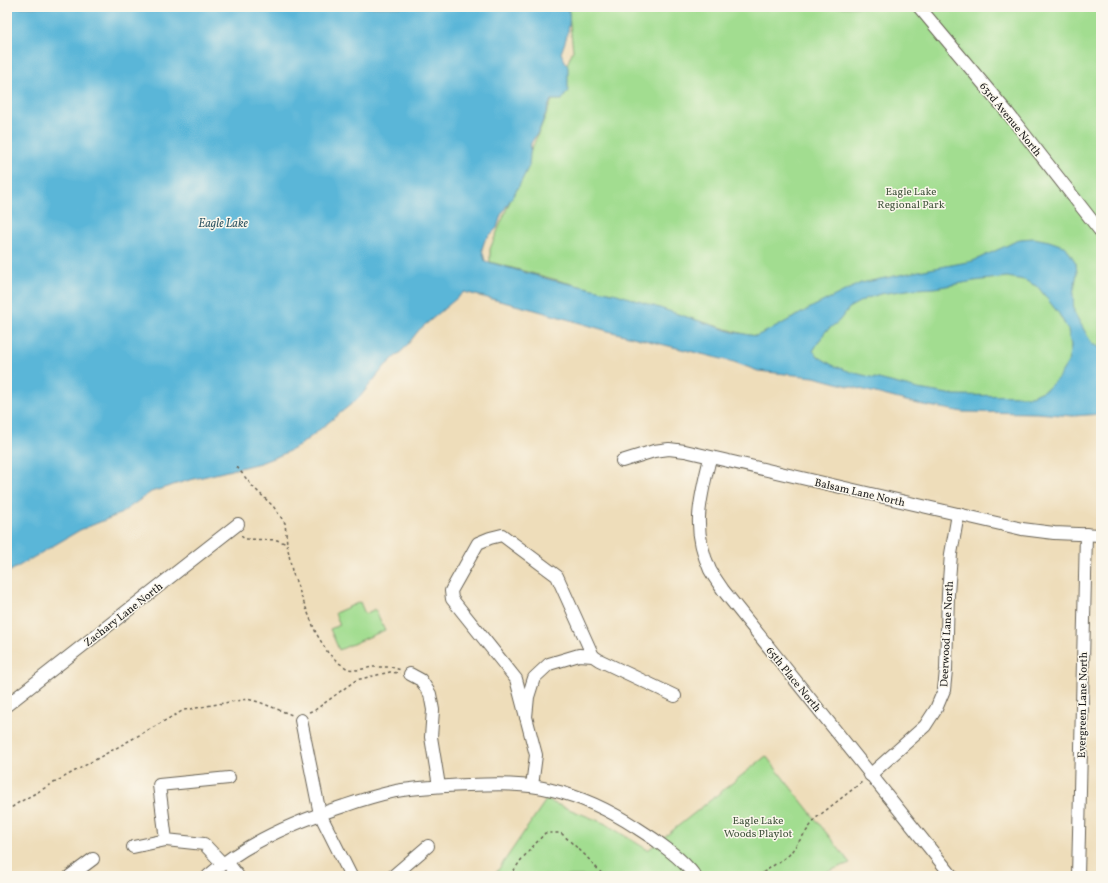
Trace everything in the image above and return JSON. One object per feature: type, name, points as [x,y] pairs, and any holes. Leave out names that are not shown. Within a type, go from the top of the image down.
[{"type":"street","name":"63rd Avenue North","points":[[919,7],[1007,112],[1101,232]]},
{"type":"street","name":"Balsam Lane North","points":[[622,461],[654,450],[669,449],[685,451],[1022,529],[1054,533],[1101,534]]},
{"type":"street","name":"65th Place North","points":[[710,458],[699,512],[699,532],[701,544],[711,571],[724,590],[952,876]]},
{"type":"street","name":"Deerwood Lane North","points":[[870,774],[925,726],[936,709],[944,690],[951,554],[958,514]]},
{"type":"street","name":"Zachary Lane North","points":[[7,705],[235,526]]},
{"type":"street","name":"Evergreen Lane North","points":[[1078,876],[1086,534]]},
{"type":"street","points":[[532,786],[536,755],[516,679],[452,599],[451,591],[478,543],[502,535],[557,576],[593,656]]},
{"type":"street","points":[[526,717],[528,697],[534,678],[549,664],[579,655],[593,656],[676,696]]},
{"type":"street","points":[[410,674],[420,680],[430,694],[433,710],[431,737],[439,786]]},
{"type":"street","points":[[300,718],[320,814],[351,876]]},
{"type":"street","points":[[166,840],[159,785],[229,778]]},
{"type":"street","points":[[208,876],[239,853],[267,837],[296,823],[357,802],[394,792],[423,787],[496,784],[532,786],[553,790],[606,810],[653,837],[680,860],[695,876]]},
{"type":"street","points":[[133,847],[166,840],[204,844],[238,876]]},
{"type":"street","points":[[393,876],[428,846]]},
{"type":"street","points":[[70,876],[93,859]]},
{"type":"path","points":[[237,467],[253,487],[273,506],[285,523],[292,571],[316,633],[328,652],[339,663],[348,669],[358,670],[373,667],[390,667],[410,674]]},
{"type":"path","points":[[235,526],[245,539],[277,540],[287,544]]},
{"type":"path","points":[[7,811],[18,803],[184,710],[247,699],[259,702],[300,718],[315,710],[356,680],[390,672],[410,674]]},
{"type":"path","points":[[758,876],[789,855],[816,818],[870,774]]},
{"type":"path","points":[[510,876],[521,860],[545,834],[556,833],[561,833],[585,855],[604,876]]},
{"type":"green space","name":"Eagle Lake Regional Park","points":[[568,7],[1101,7],[1101,400],[935,396],[798,364],[744,334],[583,287],[490,262],[490,249],[573,50]]},
{"type":"green space","points":[[360,602],[365,614],[375,609],[385,630],[339,650],[330,629],[340,625],[335,613]]},
{"type":"green space","name":"Eagle Lake Woods Playlot","points":[[766,756],[850,863],[815,876],[494,876],[546,800],[604,823],[648,850]]},
{"type":"water","name":"Eagle Lake","points":[[7,7],[568,7],[569,24],[567,36],[561,53],[568,67],[568,91],[562,100],[551,100],[539,131],[531,143],[529,166],[519,186],[501,215],[497,228],[485,240],[482,249],[485,261],[552,280],[617,294],[733,332],[756,336],[861,283],[973,261],[1020,239],[1034,238],[1066,247],[1076,263],[1077,273],[1073,295],[1074,312],[1092,344],[1101,348],[1101,414],[1073,416],[1037,413],[963,412],[918,404],[814,377],[758,371],[734,362],[608,331],[464,292],[419,330],[404,349],[385,366],[359,398],[299,446],[260,463],[186,481],[151,492],[120,514],[80,530],[7,573]],"holes":[[[1007,277],[1024,280],[1038,287],[1059,314],[1068,330],[1071,346],[1068,362],[1058,378],[1047,389],[1031,396],[954,395],[918,389],[851,372],[832,365],[819,357],[813,351],[825,332],[839,321],[850,307],[865,299],[880,294],[914,289],[935,288]]]}]
